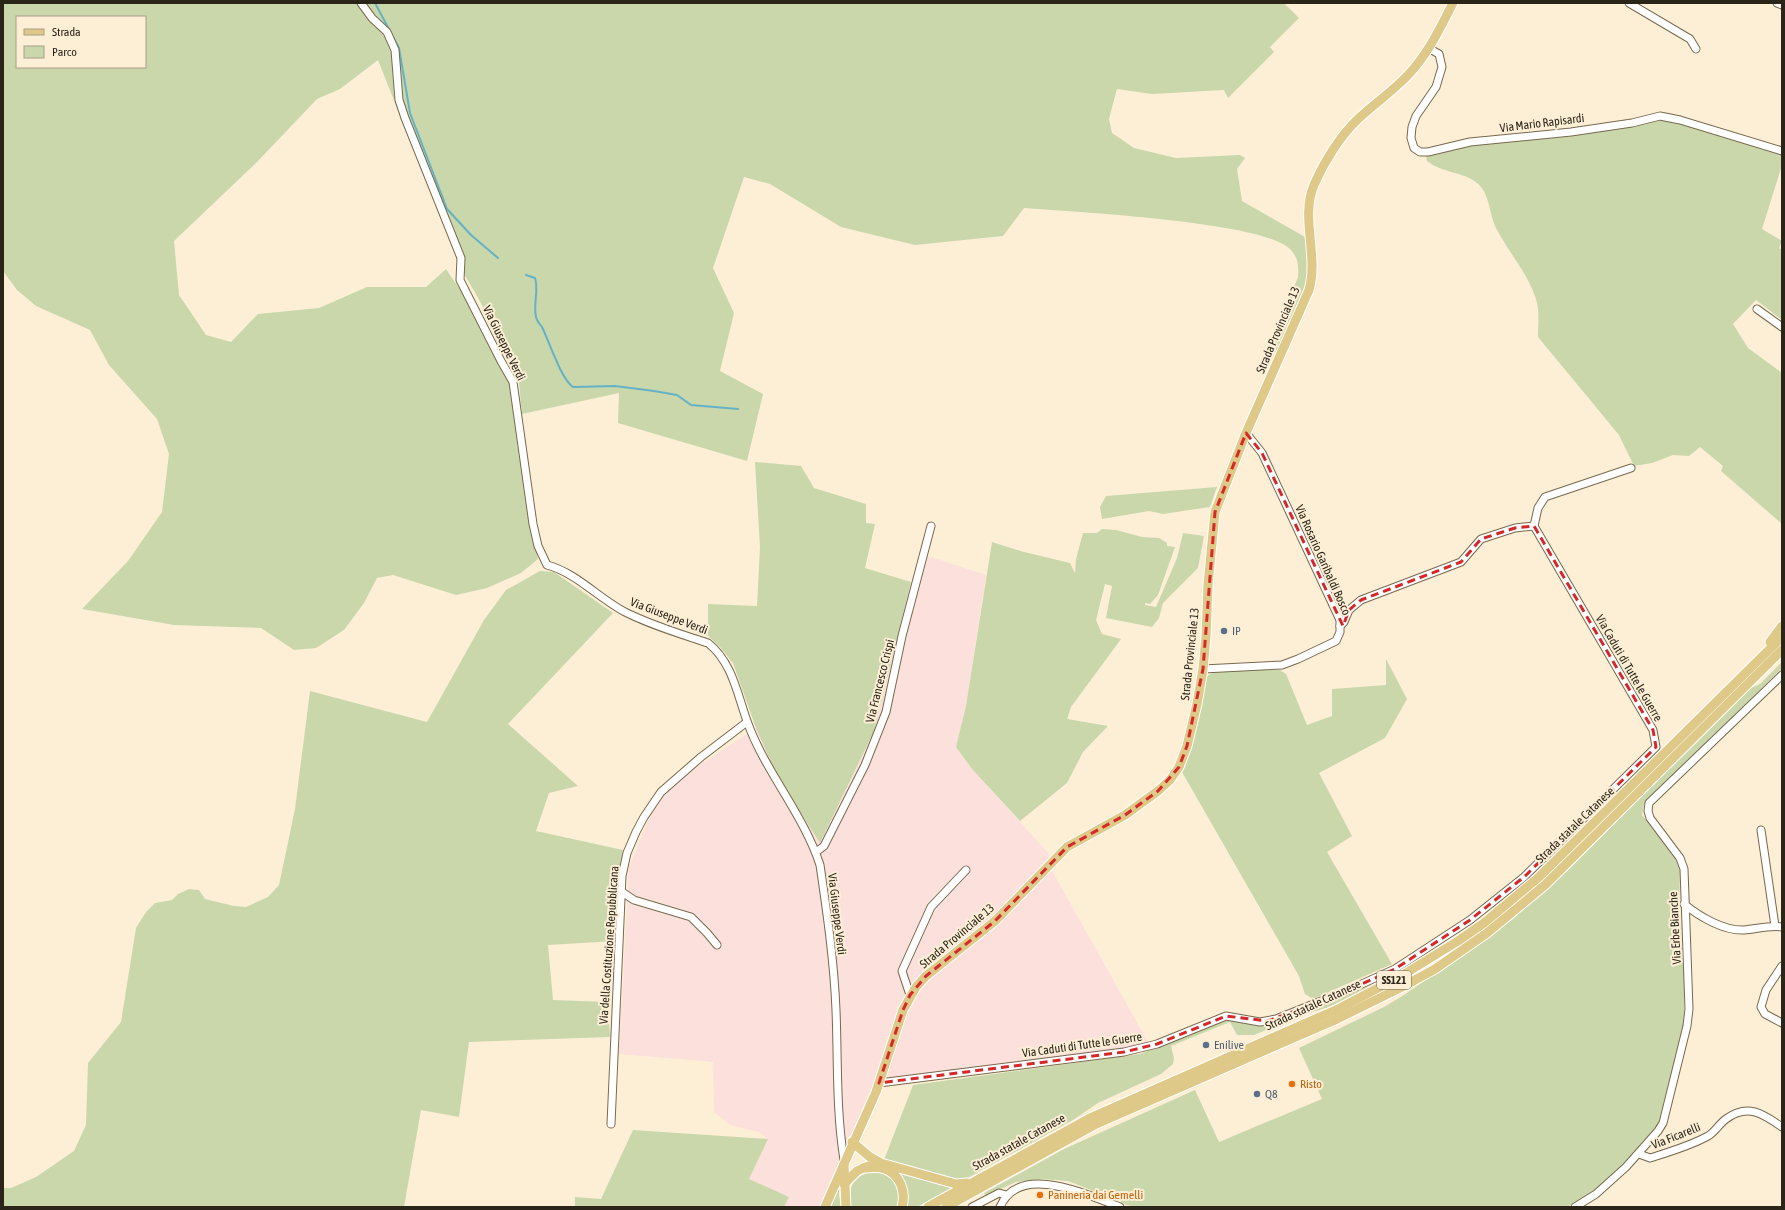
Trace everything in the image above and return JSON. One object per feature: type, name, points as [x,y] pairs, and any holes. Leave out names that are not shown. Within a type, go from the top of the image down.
[{"type":"main road","name":"Strada Provinciale 13","points":[[825,1207],[879,1082],[903,1010],[910,995],[926,976],[995,921],[1067,846],[1125,815],[1158,791],[1170,780],[1178,767],[1187,746],[1203,669],[1208,585],[1215,512],[1246,433],[1304,301],[1312,278],[1313,262],[1309,209],[1314,184],[1348,130],[1408,75],[1430,48],[1453,3]]},
{"type":"main road","points":[[1740,679],[1782,626]]},
{"type":"main road","name":"Strada statale Catanese","points":[[928,1207],[970,1182],[1104,1111],[1338,1009],[1401,976],[1458,941],[1484,923],[1539,877],[1782,637]]},
{"type":"main road","name":"Strada statale Catanese","points":[[946,1207],[1096,1124],[1337,1019],[1435,969],[1487,932],[1545,885],[1782,650]]},
{"type":"main road","points":[[852,1142],[870,1157],[881,1163],[956,1184],[970,1182]]},
{"type":"main road","points":[[844,1160],[846,1207]]},
{"type":"main road","points":[[844,1184],[857,1170],[871,1164],[881,1163]]},
{"type":"main road","points":[[863,1168],[886,1169],[896,1177],[903,1189],[904,1196],[902,1207]]},
{"type":"street","name":"Via Giuseppe Verdi","points":[[361,3],[372,18],[387,32],[395,50],[399,100],[461,258],[460,280],[513,382],[533,524],[538,546],[547,565],[558,568],[575,577],[624,612],[708,643],[717,650],[725,660],[734,681],[747,722],[768,767],[809,837],[816,852],[820,864],[831,945],[836,1009],[840,1135],[844,1160]]},
{"type":"street","points":[[1629,3],[1690,39],[1696,50]]},
{"type":"street","points":[[1777,3],[1782,5]]},
{"type":"street","name":"Via Mario Rapisardi","points":[[1430,48],[1439,54],[1442,67],[1436,87],[1416,116],[1412,127],[1411,138],[1414,148],[1420,152],[1428,152],[1470,142],[1571,132],[1632,123],[1660,116],[1680,120],[1782,151]]},
{"type":"street","points":[[1756,309],[1782,327]]},
{"type":"street","name":"Via Rosario Garibaldi Bosco","points":[[1203,669],[1282,665],[1298,660],[1336,641],[1340,626],[1340,620],[1262,453],[1246,433]]},
{"type":"street","points":[[1340,626],[1344,622],[1349,610],[1362,600],[1461,562],[1481,539],[1515,528],[1534,526],[1538,508],[1545,497],[1630,468]]},
{"type":"street","name":"Via Francesco Crispi","points":[[816,852],[824,846],[862,772],[886,712],[902,636],[931,526]]},
{"type":"street","name":"Via Caduti di Tutte le Guerre","points":[[879,1082],[1124,1052],[1157,1044],[1226,1016],[1260,1022],[1276,1019],[1344,992],[1395,969],[1470,920],[1524,877],[1656,747],[1653,730],[1534,526]]},
{"type":"street","name":"Via Erbe Bianche","points":[[1575,1207],[1596,1194],[1639,1154],[1663,1124],[1687,1026],[1689,973],[1684,904],[1684,869],[1680,858],[1650,818],[1648,811],[1649,803],[1782,675]]},
{"type":"street","name":"Via della Costituzione Repubblicana","points":[[611,1124],[622,876],[628,853],[644,817],[661,792],[701,757],[747,722]]},
{"type":"street","points":[[1684,904],[1692,910],[1730,929],[1742,930],[1779,927],[1761,830]]},
{"type":"street","points":[[910,995],[902,971],[931,908],[966,870]]},
{"type":"street","points":[[622,892],[634,900],[690,917],[707,932],[717,945]]},
{"type":"street","points":[[1782,966],[1766,990],[1761,1007],[1765,1014],[1782,1023]]},
{"type":"street","name":"Via Ficarelli","points":[[1639,1154],[1650,1158],[1708,1136],[1726,1119],[1736,1113],[1758,1112],[1782,1127]]},
{"type":"street","points":[[840,1135],[852,1142]]},
{"type":"street","points":[[1000,1207],[1006,1195],[1018,1187],[1025,1185],[1053,1184],[1108,1205],[1120,1207]]},
{"type":"street","points":[[972,1207],[1000,1194],[1006,1195]]},
{"type":"highlighted area","points":[[1246,433],[1262,453],[1343,626],[1349,610],[1361,600],[1461,562],[1481,539],[1515,528],[1534,526],[1653,730],[1656,747],[1524,877],[1470,920],[1395,969],[1344,992],[1268,1021],[1226,1016],[1157,1044],[1124,1052],[879,1083],[903,1010],[910,995],[926,976],[995,921],[1067,847],[1125,815],[1158,791],[1179,767],[1187,746],[1203,669],[1215,512]]},
{"type":"shaded area","points":[[928,556],[986,575],[966,706],[956,747],[972,769],[1049,854],[1051,869],[1148,1042],[1129,1048],[1088,1054],[875,1080],[820,1207],[784,1207],[789,1197],[749,1179],[768,1139],[759,1132],[730,1125],[714,1112],[713,1062],[619,1054],[629,867],[651,813],[667,791],[695,768],[756,728],[777,776],[820,843],[874,731],[911,582],[919,585]]},
{"type":"green space","points":[[3,3],[1284,3],[1299,18],[1270,47],[1274,52],[1228,98],[1224,90],[1152,94],[1117,89],[1109,119],[1112,133],[1134,148],[1176,158],[1240,155],[1245,158],[1237,169],[1242,201],[1305,237],[1309,263],[1306,283],[1278,353],[1270,350],[1298,277],[1298,269],[1293,252],[1272,239],[1243,231],[1206,225],[1122,215],[1024,208],[1003,236],[915,245],[841,227],[770,184],[744,177],[713,268],[734,313],[720,371],[763,394],[747,461],[618,423],[619,393],[522,414],[518,372],[512,357],[509,360],[500,348],[483,307],[457,260],[378,60],[340,89],[317,99],[256,163],[174,241],[179,295],[206,335],[231,342],[258,314],[319,308],[367,287],[426,287],[446,269],[471,306],[499,366],[511,382],[518,450],[538,559],[521,573],[487,588],[456,595],[393,575],[377,578],[364,603],[344,630],[316,648],[294,650],[261,628],[174,625],[82,609],[128,561],[162,512],[169,454],[157,419],[109,365],[90,330],[36,306],[17,290],[3,271]]},
{"type":"green space","points":[[1661,120],[1671,120],[1782,155],[1782,165],[1762,229],[1782,241],[1779,248],[1782,250],[1782,320],[1756,300],[1733,324],[1748,348],[1782,373],[1782,524],[1721,471],[1723,466],[1700,447],[1689,456],[1673,455],[1652,463],[1634,466],[1619,435],[1538,337],[1538,309],[1532,288],[1496,228],[1487,198],[1481,187],[1472,179],[1433,165],[1427,161],[1426,156],[1473,145],[1544,138]]},
{"type":"green space","points":[[755,462],[801,466],[814,488],[866,504],[866,523],[875,524],[865,568],[911,582],[874,731],[820,843],[777,776],[756,728],[733,663],[720,647],[708,636],[708,604],[757,606],[760,547]]},
{"type":"green space","points":[[1217,487],[1210,507],[1163,514],[1149,511],[1102,519],[1100,507],[1106,496]]},
{"type":"green space","points":[[1102,529],[1116,530],[1142,537],[1159,538],[1167,543],[1167,546],[1175,547],[1158,595],[1150,604],[1145,603],[1145,605],[1156,607],[1177,558],[1183,533],[1204,536],[1198,568],[1163,603],[1159,618],[1152,627],[1106,618],[1112,586],[1105,584],[1096,620],[1102,634],[1121,639],[1071,707],[1067,719],[1108,726],[1083,752],[1067,783],[1020,821],[972,769],[956,747],[966,706],[992,542],[1024,552],[1070,563],[1075,573],[1076,559],[1083,533],[1097,533]]},
{"type":"green space","points":[[540,571],[554,572],[613,613],[508,724],[578,786],[549,793],[536,831],[623,850],[618,874],[615,941],[548,945],[553,1000],[608,1002],[610,1037],[469,1042],[459,1117],[421,1110],[404,1207],[3,1207],[3,1188],[11,1188],[36,1177],[74,1151],[86,1125],[88,1063],[121,1022],[136,928],[146,912],[155,903],[172,900],[178,894],[189,889],[199,890],[205,899],[234,906],[246,907],[268,897],[279,885],[295,809],[310,691],[427,722],[484,620],[506,590]]},
{"type":"green space","points":[[1386,659],[1407,699],[1385,738],[1319,773],[1352,836],[1327,852],[1392,964],[1313,999],[1305,994],[1299,976],[1182,772],[1191,748],[1197,725],[1206,677],[1212,673],[1252,669],[1280,670],[1286,674],[1307,725],[1332,716],[1332,689],[1386,685]]},
{"type":"green space","points":[[1782,662],[1782,668],[1644,804],[1642,815],[1676,859],[1680,870],[1679,909],[1684,974],[1684,1025],[1658,1125],[1624,1165],[1594,1192],[1567,1207],[1138,1207],[1126,1205],[1121,1202],[1120,1195],[1101,1194],[1068,1181],[1044,1179],[1016,1182],[986,1196],[984,1193],[1064,1149],[1195,1090],[1219,1142],[1322,1099],[1299,1048],[1384,1007],[1404,995],[1512,920],[1567,871],[1751,688],[1760,684]]},
{"type":"green space","points":[[1374,984],[1329,1007],[1300,1016],[1254,1035],[1237,1035],[1230,1022],[1171,1046],[1174,1058],[1173,1064],[1161,1074],[1098,1103],[1073,1120],[964,1180],[955,1180],[884,1160],[913,1085],[1140,1054],[1222,1021],[1234,1020],[1270,1025]]},
{"type":"green space","points":[[633,1130],[768,1139],[749,1179],[789,1197],[784,1207],[575,1207],[575,1197],[601,1199]]},
{"type":"green space","points":[[891,1169],[953,1187],[917,1207],[905,1207]]},
{"type":"green space","points":[[877,1171],[891,1175],[901,1192],[898,1207],[851,1207],[850,1193],[854,1182],[863,1175]]},
{"type":"green space","points":[[840,1178],[839,1195],[841,1207],[830,1207]]},
{"type":"waterway","points":[[375,3],[399,48],[410,113],[447,209],[471,235],[498,258]]},
{"type":"waterway","points":[[526,275],[535,278],[535,312],[537,320],[542,327],[564,376],[573,387],[615,386],[654,391],[677,395],[691,405],[738,409]]},
{"type":"place","name":"IP","points":[[1224,631]]},
{"type":"place","name":"Enilive","points":[[1206,1045]]},
{"type":"place","name":"Risto","points":[[1292,1084]]},
{"type":"place","name":"Q8","points":[[1257,1094]]},
{"type":"place","name":"Panineria dai Gemelli","points":[[1040,1195]]}]
